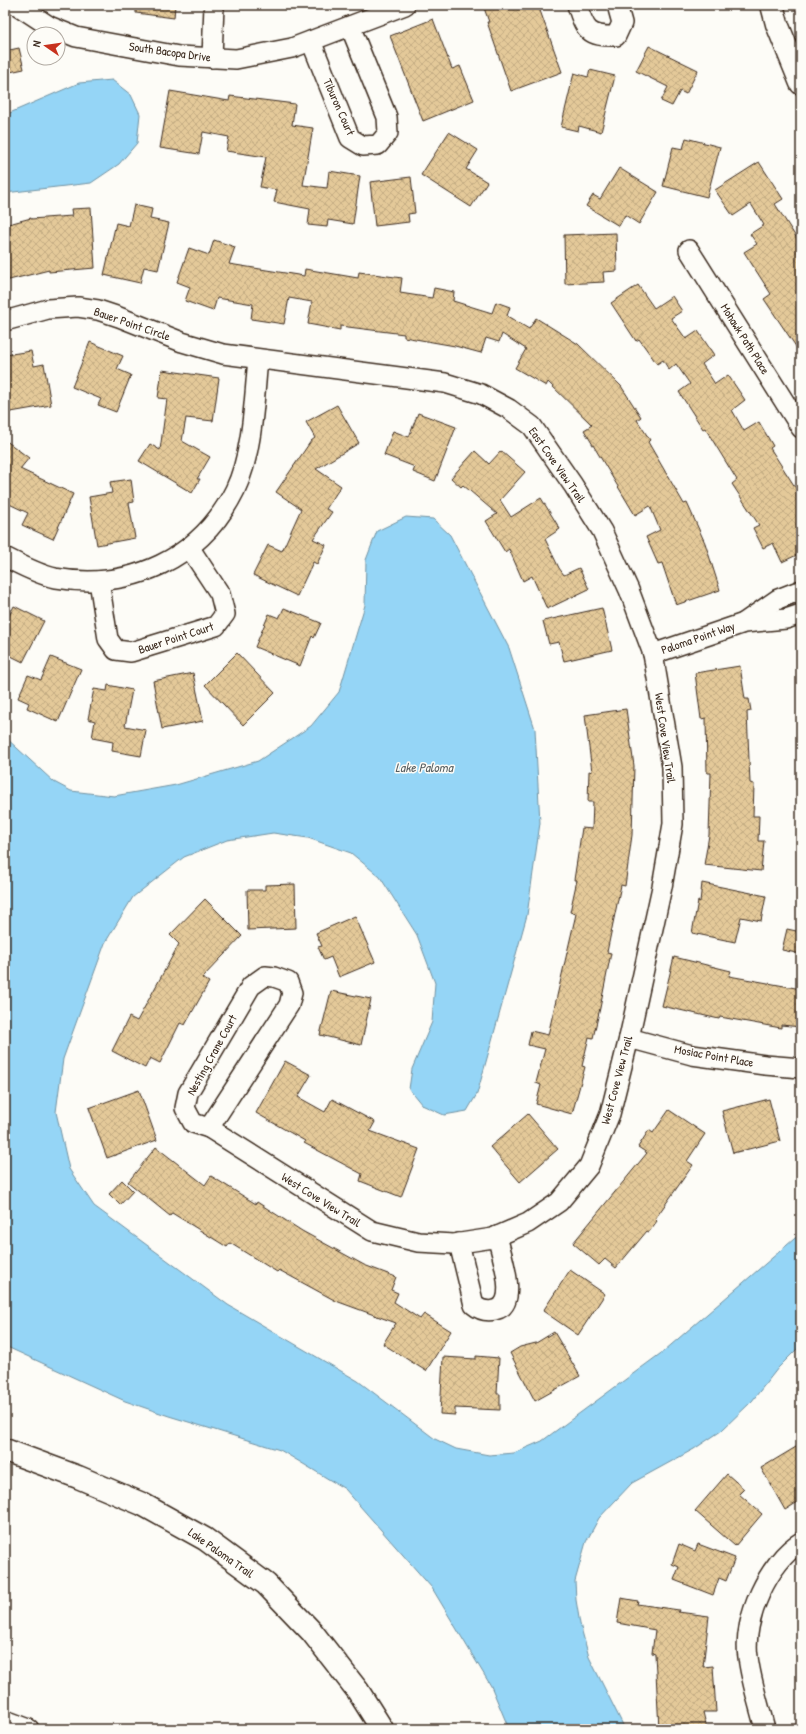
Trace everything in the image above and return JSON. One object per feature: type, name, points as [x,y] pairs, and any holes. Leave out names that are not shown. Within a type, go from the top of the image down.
[{"type":"street","name":"South Bacopa Drive","points":[[17,5],[49,26],[76,37],[179,56],[236,59],[292,48],[405,5]]},
{"type":"street","points":[[212,58],[214,5]]},
{"type":"street","points":[[577,5],[581,20],[591,33],[602,36],[616,36],[622,22],[617,5]]},
{"type":"street","points":[[772,5],[777,24],[801,84]]},
{"type":"street","name":"Tiburon Court","points":[[311,41],[350,138],[363,146],[378,145],[388,133],[387,117],[350,26]]},
{"type":"street","name":"Mohawk Path Place","points":[[689,250],[801,428]]},
{"type":"street","name":"Bauer Point Circle","points":[[5,321],[48,309],[78,307],[98,310],[182,342],[223,354],[258,359]]},
{"type":"street","points":[[5,557],[30,570],[54,578],[99,581],[137,575],[170,561],[189,547],[205,534],[221,513],[235,490],[243,467],[249,438],[258,359]]},
{"type":"street","name":"East Cove View Trail","points":[[258,359],[445,383],[481,394],[509,409],[532,426],[573,485],[602,532],[630,590],[653,654]]},
{"type":"street","name":"Bauer Point Court","points":[[99,581],[108,638],[116,650],[131,652],[216,626],[225,614],[220,594],[189,547]]},
{"type":"street","name":"Paloma Point Way","points":[[744,623],[778,599],[801,590]]},
{"type":"street","name":"Paloma Point Way","points":[[653,654],[744,623],[786,619],[801,614]]},
{"type":"street","name":"West Cove View Trail","points":[[209,1128],[372,1231],[418,1242],[459,1243],[497,1236],[528,1223],[559,1202],[589,1166],[610,1114],[629,1038],[662,888],[673,824],[672,767],[653,654]]},
{"type":"street","name":"Nesting Crane Court","points":[[264,976],[274,977],[288,982],[292,993],[289,1005],[209,1128],[193,1123],[185,1108],[188,1092],[251,986],[264,976]]},
{"type":"street","name":"Mosiac Point Place","points":[[629,1038],[692,1055],[765,1065],[801,1068]]},
{"type":"street","points":[[459,1243],[474,1305],[479,1309],[493,1311],[505,1304],[508,1298],[509,1289],[497,1236]]},
{"type":"street","name":"Lake Paloma Trail","points":[[5,1450],[78,1477],[142,1504],[205,1540],[266,1584],[312,1632],[358,1691],[382,1729]]},
{"type":"street","points":[[765,1729],[747,1656],[750,1617],[766,1579],[792,1548],[801,1542]]},
{"type":"water","points":[[112,80],[131,95],[140,114],[137,143],[119,164],[91,183],[5,193],[5,115],[79,83]]},
{"type":"water","name":"Lake Paloma","points":[[406,517],[433,519],[450,535],[509,648],[535,729],[540,823],[527,915],[477,1094],[467,1111],[444,1115],[422,1105],[409,1089],[412,1069],[432,1022],[435,983],[417,935],[380,877],[351,853],[308,838],[273,833],[227,840],[184,857],[133,897],[105,943],[68,1045],[63,1059],[56,1112],[69,1169],[94,1206],[228,1305],[358,1381],[435,1439],[456,1449],[489,1455],[514,1453],[542,1441],[664,1351],[801,1233],[801,1345],[778,1368],[752,1401],[721,1431],[694,1449],[632,1483],[599,1518],[586,1542],[575,1581],[576,1600],[580,1624],[589,1657],[625,1729],[509,1729],[491,1686],[432,1588],[345,1489],[280,1450],[125,1401],[5,1346],[5,737],[54,782],[71,791],[114,796],[176,785],[258,761],[311,726],[339,692],[365,605],[366,560],[377,531]]},
{"type":"building","points":[[136,5],[175,5],[174,18],[136,13]]},
{"type":"building","points":[[483,5],[538,5],[562,72],[511,91],[487,22],[489,22]]},
{"type":"building","points":[[433,19],[452,69],[460,66],[474,100],[423,121],[390,36]]},
{"type":"building","points":[[649,46],[698,70],[686,94],[680,91],[672,106],[661,101],[668,87],[636,71]]},
{"type":"building","points":[[19,48],[24,69],[5,73],[5,51]]},
{"type":"building","points":[[590,70],[615,76],[601,132],[579,126],[578,131],[561,127],[574,73],[588,77]]},
{"type":"building","points":[[170,91],[229,101],[230,96],[295,104],[292,125],[313,128],[303,185],[327,188],[329,171],[360,176],[353,224],[328,220],[327,227],[308,225],[310,209],[274,202],[277,190],[260,187],[266,157],[226,151],[229,137],[203,132],[199,154],[160,148]]},
{"type":"building","points":[[449,132],[478,150],[466,169],[487,182],[471,207],[421,175]]},
{"type":"building","points":[[686,138],[720,147],[707,197],[663,186],[673,147],[683,149]]},
{"type":"building","points":[[759,162],[783,199],[775,204],[801,245],[801,354],[764,299],[771,294],[744,252],[757,244],[750,234],[764,225],[751,204],[733,216],[715,190]]},
{"type":"building","points":[[619,168],[658,192],[639,224],[625,215],[619,226],[586,206],[593,195],[600,199]]},
{"type":"building","points":[[411,177],[415,213],[408,214],[409,222],[375,226],[370,182]]},
{"type":"building","points":[[134,205],[152,209],[150,219],[169,223],[158,270],[144,267],[140,283],[104,275],[116,223],[129,226]]},
{"type":"building","points":[[91,208],[95,268],[49,272],[49,270],[5,281],[5,225],[31,218],[72,216],[71,209]]},
{"type":"building","points":[[616,233],[617,271],[603,272],[604,282],[565,284],[564,235]]},
{"type":"building","points":[[214,240],[235,247],[229,264],[304,276],[305,269],[358,278],[359,272],[402,278],[400,293],[432,298],[434,288],[454,292],[453,301],[492,313],[496,302],[510,307],[507,316],[529,329],[536,318],[578,344],[621,386],[641,417],[637,420],[650,440],[648,442],[684,504],[687,503],[705,543],[720,590],[676,605],[662,563],[658,564],[646,537],[660,530],[650,506],[635,515],[584,430],[592,425],[548,382],[546,386],[515,368],[526,349],[502,334],[499,342],[486,338],[481,353],[455,346],[404,337],[404,334],[340,326],[340,330],[308,324],[312,302],[289,298],[284,324],[251,319],[253,304],[217,298],[213,311],[185,301],[190,287],[177,282],[189,248],[209,255]]},
{"type":"building","points":[[638,285],[654,308],[672,296],[682,311],[671,318],[686,339],[698,331],[714,355],[702,364],[715,384],[728,375],[745,400],[732,410],[744,431],[759,422],[773,446],[770,448],[799,493],[796,495],[801,505],[801,553],[782,562],[773,543],[763,548],[753,528],[759,525],[732,484],[737,480],[705,428],[703,429],[679,392],[690,384],[676,364],[669,370],[663,360],[657,364],[639,339],[636,341],[611,303]]},
{"type":"building","points":[[90,342],[123,356],[117,369],[131,375],[116,412],[98,405],[101,399],[72,387]]},
{"type":"building","points":[[31,351],[34,366],[44,364],[51,405],[5,413],[5,355]]},
{"type":"building","points":[[162,370],[219,378],[213,421],[186,418],[182,441],[210,457],[197,479],[200,479],[192,493],[139,461],[150,444],[160,450],[167,399],[158,398]]},
{"type":"building","points":[[337,405],[359,443],[316,469],[341,486],[326,509],[332,512],[313,539],[326,545],[317,564],[313,562],[297,596],[253,575],[268,545],[282,551],[301,509],[276,492],[311,441],[315,438],[306,422]]},
{"type":"building","points":[[418,413],[456,427],[435,481],[413,472],[415,467],[384,455],[393,431],[409,437]]},
{"type":"building","points":[[5,440],[29,458],[20,469],[73,494],[53,539],[22,525],[28,513],[5,502]]},
{"type":"building","points":[[475,451],[489,464],[501,451],[525,472],[500,500],[511,517],[541,498],[560,529],[545,539],[559,568],[564,575],[579,568],[589,589],[547,609],[532,576],[523,581],[509,549],[505,552],[486,521],[497,514],[463,485],[461,487],[451,478]]},
{"type":"building","points":[[131,479],[134,502],[129,503],[135,538],[97,545],[89,497],[112,493],[110,482]]},
{"type":"building","points":[[14,606],[44,621],[23,662],[5,653],[5,624]]},
{"type":"building","points":[[284,608],[321,623],[314,638],[312,636],[300,666],[255,647],[269,614],[279,618]]},
{"type":"building","points":[[602,608],[612,650],[564,661],[559,642],[549,644],[543,621]]},
{"type":"building","points":[[237,653],[275,693],[243,725],[205,685]]},
{"type":"building","points":[[51,657],[81,669],[58,722],[27,708],[29,703],[18,698],[28,675],[41,680]]},
{"type":"building","points":[[740,666],[745,699],[749,699],[751,711],[747,712],[750,783],[754,784],[753,816],[759,816],[758,841],[764,841],[761,871],[704,865],[709,835],[711,773],[707,773],[706,718],[701,719],[695,673]]},
{"type":"building","points":[[193,673],[203,721],[162,729],[153,681]]},
{"type":"building","points":[[108,685],[132,690],[125,726],[146,730],[141,756],[112,751],[113,742],[92,738],[95,721],[88,719],[94,689],[107,691]]},
{"type":"building","points":[[626,709],[634,766],[632,835],[625,886],[621,885],[607,952],[611,953],[600,1008],[593,1038],[589,1037],[582,1066],[585,1067],[572,1114],[536,1104],[541,1085],[536,1083],[545,1049],[528,1045],[531,1031],[548,1035],[576,914],[570,912],[577,880],[574,880],[582,828],[592,829],[593,802],[588,802],[589,771],[592,772],[585,715]]},
{"type":"building","points":[[702,883],[766,896],[761,921],[741,917],[735,942],[692,933],[698,901],[700,902]]},
{"type":"building","points":[[295,884],[296,928],[248,930],[247,890],[265,890],[265,885]]},
{"type":"building","points":[[205,899],[242,936],[202,978],[209,982],[185,1025],[180,1023],[160,1063],[150,1058],[145,1068],[112,1051],[129,1017],[137,1021],[179,944],[170,935]]},
{"type":"building","points":[[355,916],[375,962],[339,977],[331,957],[324,960],[318,947],[322,946],[316,933]]},
{"type":"building","points":[[787,929],[801,932],[801,954],[782,950]]},
{"type":"building","points":[[674,957],[731,971],[729,976],[801,989],[801,1027],[781,1025],[781,1028],[720,1017],[719,1019],[662,1006]]},
{"type":"building","points":[[331,991],[371,999],[361,1045],[320,1035]]},
{"type":"building","points":[[285,1061],[311,1075],[298,1097],[325,1112],[332,1099],[375,1122],[370,1131],[419,1149],[401,1197],[360,1181],[362,1174],[304,1143],[305,1141],[256,1113]]},
{"type":"building","points":[[139,1090],[157,1140],[107,1158],[89,1108]]},
{"type":"building","points":[[769,1099],[780,1141],[733,1153],[722,1111]]},
{"type":"building","points":[[669,1110],[705,1134],[687,1161],[693,1165],[655,1219],[657,1221],[649,1232],[647,1231],[616,1268],[605,1259],[599,1265],[573,1243],[647,1153],[638,1147],[649,1130],[653,1133]]},
{"type":"building","points":[[528,1114],[558,1149],[520,1182],[490,1147]]},
{"type":"building","points":[[156,1147],[205,1185],[211,1176],[256,1204],[257,1202],[302,1231],[364,1265],[396,1277],[391,1290],[398,1293],[394,1302],[420,1319],[424,1314],[451,1331],[426,1371],[383,1344],[396,1323],[336,1301],[279,1270],[277,1272],[230,1243],[227,1247],[172,1213],[170,1216],[128,1182]]},
{"type":"building","points":[[122,1180],[133,1191],[120,1205],[109,1194]]},
{"type":"building","points":[[570,1270],[605,1294],[578,1335],[543,1311]]},
{"type":"building","points":[[554,1332],[580,1376],[535,1401],[510,1353],[520,1347],[536,1343]]},
{"type":"building","points":[[476,1356],[499,1358],[497,1394],[500,1394],[500,1410],[455,1408],[455,1415],[440,1414],[443,1357],[476,1359]]},
{"type":"building","points":[[801,1444],[801,1500],[785,1510],[761,1468]]},
{"type":"building","points":[[727,1474],[744,1489],[739,1494],[762,1514],[735,1546],[695,1511]]},
{"type":"building","points":[[679,1544],[695,1551],[698,1544],[735,1558],[726,1581],[719,1578],[713,1595],[674,1580],[679,1567],[672,1564]]},
{"type":"building","points":[[621,1598],[638,1601],[637,1604],[709,1616],[703,1667],[713,1666],[716,1712],[703,1712],[707,1729],[659,1729],[655,1654],[652,1653],[655,1630],[617,1623]]}]
